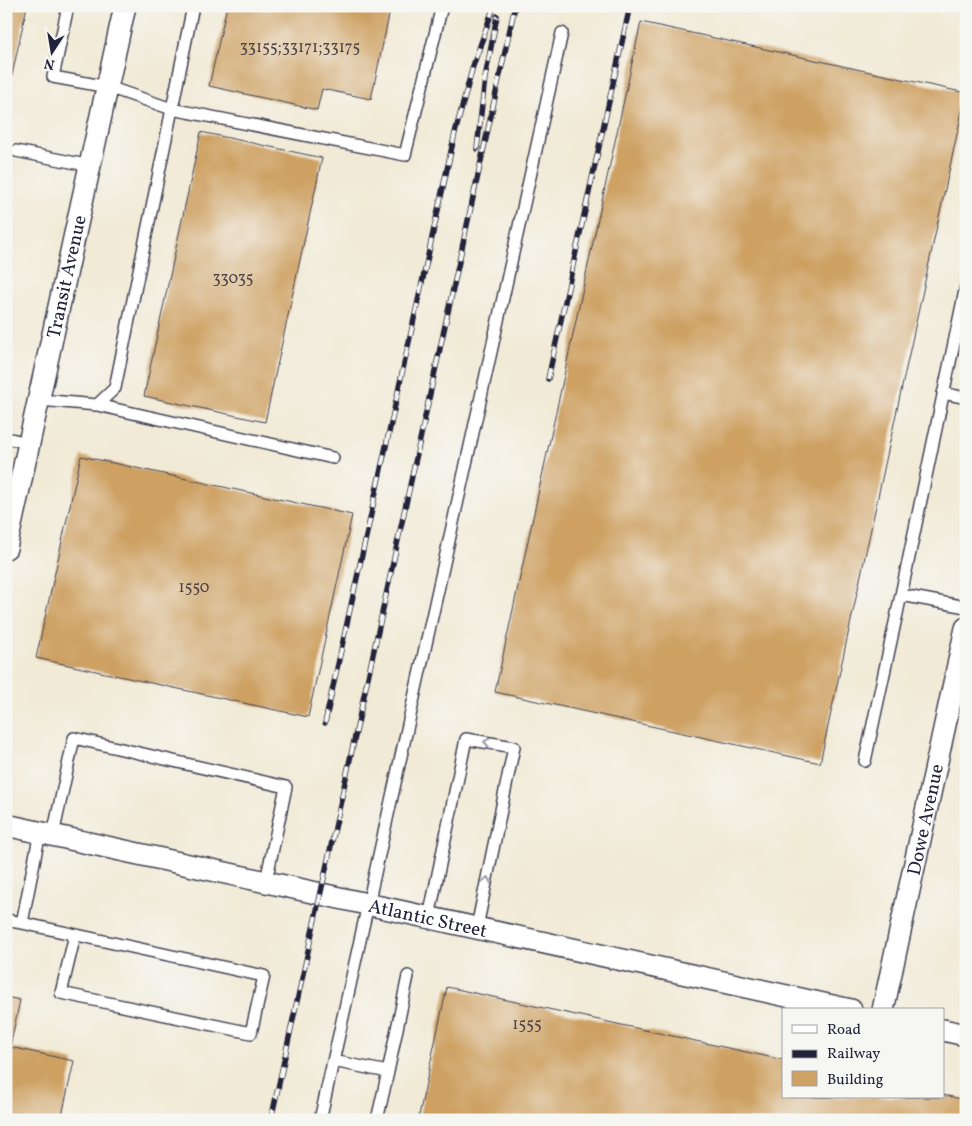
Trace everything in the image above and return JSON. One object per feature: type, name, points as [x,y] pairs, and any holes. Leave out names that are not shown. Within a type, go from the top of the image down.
[{"type":"street","name":"Transit Avenue","points":[[6,548],[12,492],[29,443],[39,400],[125,6]]},
{"type":"street","name":"Dowe Avenue","points":[[882,1008],[966,628]]},
{"type":"street","name":"Atlantic Street","points":[[6,825],[842,1008]]},
{"type":"street","points":[[944,1030],[966,1035]]},
{"type":"lane","points":[[68,6],[53,77],[108,87],[172,109],[405,155],[442,6]]},
{"type":"lane","points":[[97,406],[115,388],[194,6]]},
{"type":"lane","points":[[320,1120],[562,33]]},
{"type":"lane","points":[[16,151],[90,166]]},
{"type":"lane","points":[[865,761],[966,286]]},
{"type":"lane","points":[[943,393],[966,398]]},
{"type":"lane","points":[[39,400],[97,406],[333,458]]},
{"type":"lane","points":[[6,438],[29,443]]},
{"type":"lane","points":[[901,595],[966,607]]},
{"type":"lane","points":[[22,923],[74,738],[286,787],[266,881]]},
{"type":"lane","points":[[429,917],[466,739],[514,747],[477,927]]},
{"type":"lane","points":[[6,920],[264,976],[251,1033],[61,993],[75,935]]},
{"type":"lane","points":[[378,1120],[408,976]]},
{"type":"lane","points":[[333,1061],[388,1072]]},
{"type":"building","points":[[6,6],[27,6],[7,98],[6,97]]},
{"type":"building","points":[[227,6],[391,6],[371,99],[322,89],[317,110],[209,86]]},
{"type":"building","points":[[641,22],[966,93],[820,763],[495,692]]},
{"type":"building","points":[[201,132],[322,158],[265,422],[144,396]]},
{"type":"building","points":[[81,456],[352,515],[308,717],[36,658]]},
{"type":"building","points":[[447,987],[782,1060],[782,1098],[944,1098],[944,1095],[966,1100],[966,1120],[418,1120]]},
{"type":"building","points":[[6,997],[20,1000],[10,1047],[74,1061],[61,1120],[6,1120]]},
{"type":"railway","points":[[325,723],[455,133],[473,66],[494,6]]},
{"type":"railway","points":[[271,1120],[515,6]]},
{"type":"railway","points":[[548,379],[630,6]]},
{"type":"railway","points":[[477,149],[485,78],[497,16]]}]
